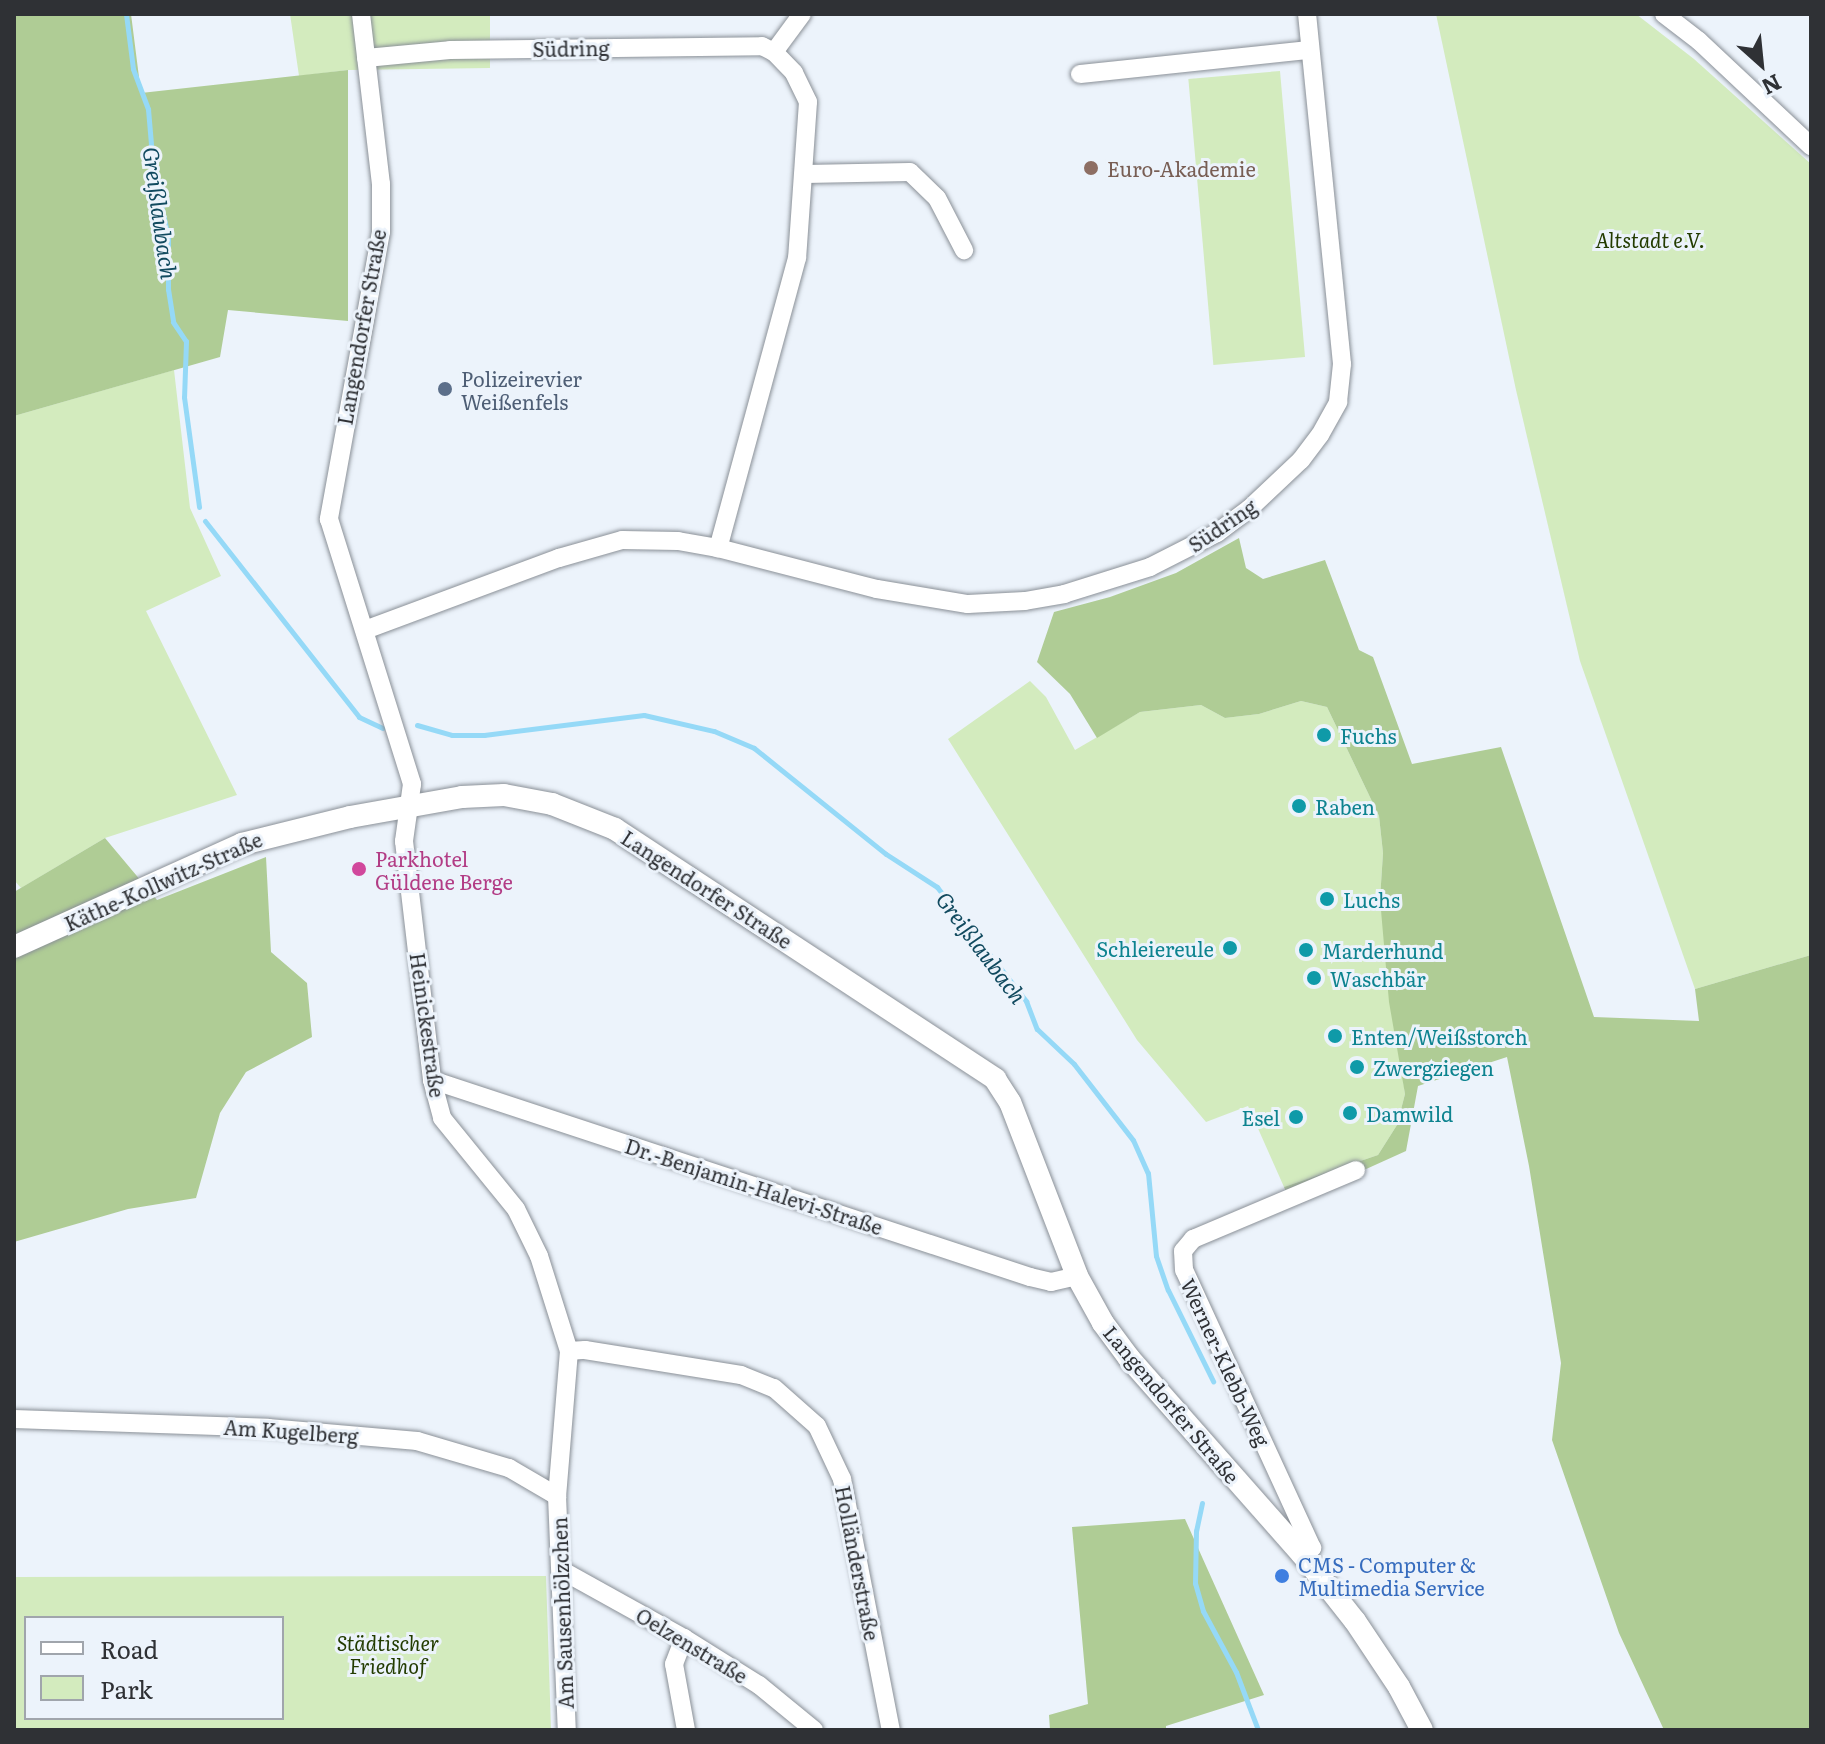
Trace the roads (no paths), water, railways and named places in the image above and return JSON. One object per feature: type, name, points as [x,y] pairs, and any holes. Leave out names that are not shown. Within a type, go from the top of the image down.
[{"type":"main road","name":"Langendorfer Straße","points":[[410,806],[504,795],[552,804],[615,829],[986,1071],[1010,1102],[1077,1276],[1103,1323],[1129,1358],[1302,1554],[1378,1653],[1422,1730]]},
{"type":"main road","name":"Käthe-Kollwitz-Straße","points":[[14,947],[242,844],[289,830],[410,806]]},
{"type":"street","name":"Langendorfer Straße","points":[[361,14],[381,184],[381,232],[329,519],[412,784],[410,806]]},
{"type":"street","points":[[718,548],[797,258],[808,102],[794,73],[774,52],[802,14]]},
{"type":"street","name":"Südring","points":[[365,630],[559,558],[622,540],[678,541],[718,548],[877,589],[968,604],[1025,601],[1064,594],[1150,567],[1217,533],[1249,509],[1301,460],[1338,402],[1342,364],[1307,14]]},
{"type":"street","points":[[1664,14],[1699,41],[1811,146]]},
{"type":"street","name":"Südring","points":[[366,58],[450,50],[762,46],[774,52]]},
{"type":"street","points":[[1080,74],[1310,50]]},
{"type":"street","points":[[805,174],[910,172],[937,198],[964,250]]},
{"type":"street","name":"Heinickestraße","points":[[410,806],[404,841],[432,1080],[442,1118],[516,1209],[539,1256],[569,1351],[557,1496]]},
{"type":"street","name":"Dr.-Benjamin-Halevi-Straße","points":[[432,1080],[1030,1277],[1051,1282],[1077,1276]]},
{"type":"street","name":"Werner-Klebb-Weg","points":[[1302,1554],[1312,1548],[1184,1270],[1183,1251],[1193,1239],[1356,1170]]},
{"type":"street","name":"Holländerstraße","points":[[569,1351],[585,1350],[741,1375],[774,1388],[817,1426],[842,1479],[891,1730]]},
{"type":"street","name":"Am Kugelberg","points":[[14,1419],[268,1428],[417,1441],[509,1468],[557,1496]]},
{"type":"street","name":"Am Sausenhölzchen","points":[[557,1496],[563,1571],[567,1730]]},
{"type":"street","name":"Oelzenstraße","points":[[563,1571],[684,1638],[759,1685],[814,1730]]},
{"type":"street","points":[[684,1638],[674,1664],[686,1730]]},
{"type":"waterway","name":"Greißlaubach","points":[[126,14],[133,69],[148,109],[153,167],[168,237],[168,289],[173,322],[186,341],[184,397],[199,507]]},
{"type":"waterway","name":"Greißlaubach","points":[[205,521],[359,717],[383,728]]},
{"type":"waterway","name":"Greißlaubach","points":[[417,725],[452,735],[484,735],[644,715],[714,731],[754,748],[886,854],[937,887],[1026,1001],[1037,1029],[1074,1064],[1133,1140],[1148,1173],[1156,1256],[1168,1290],[1213,1381]]},
{"type":"waterway","name":"Greißlaubach","points":[[1202,1503],[1196,1531],[1195,1583],[1203,1611],[1236,1672],[1258,1730]]},
{"type":"place","name":"Euro-Akademie","points":[[1091,168]]},
{"type":"place","name":"Polizeirevier Weißenfels","points":[[445,389]]},
{"type":"place","name":"Fuchs","points":[[1324,735]]},
{"type":"place","name":"Raben","points":[[1299,806]]},
{"type":"place","name":"Parkhotel Güldene Berge","points":[[359,869]]},
{"type":"place","name":"Luchs","points":[[1327,899]]},
{"type":"place","name":"Schleiereule","points":[[1230,948]]},
{"type":"place","name":"Marderhund","points":[[1306,950]]},
{"type":"place","name":"Waschbär","points":[[1314,978]]},
{"type":"place","name":"Enten/Weißstorch","points":[[1335,1036]]},
{"type":"place","name":"Zwergziegen","points":[[1357,1067]]},
{"type":"place","name":"Damwild","points":[[1350,1113]]},
{"type":"place","name":"Esel","points":[[1296,1117]]},
{"type":"place","name":"CMS - Computer & Multimedia Service","points":[[1282,1576]]},
{"type":"park label","name":"Altstadt e.V.","points":[[1650,239]]},
{"type":"park label","name":"Städtischer Friedhof","points":[[388,1654]]}]
